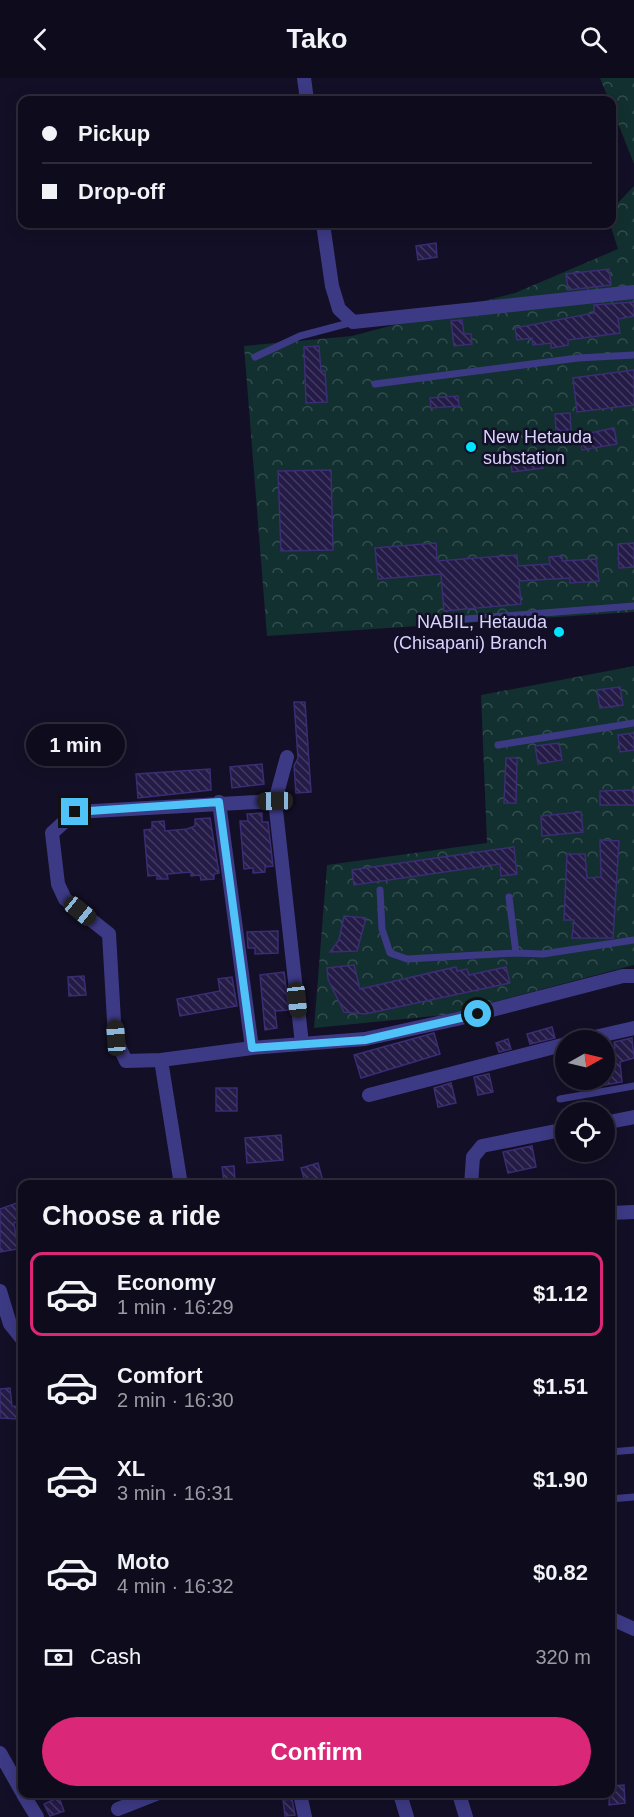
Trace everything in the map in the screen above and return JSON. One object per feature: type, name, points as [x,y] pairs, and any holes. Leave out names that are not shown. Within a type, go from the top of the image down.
[{"type":"street","points":[[304,78],[306,96]]},
{"type":"street","points":[[324,228],[332,286],[339,309],[353,322],[634,292]]},
{"type":"street","points":[[286,757],[275,801],[302,1044]]},
{"type":"street","points":[[275,801],[219,802],[75,812],[52,833],[58,884],[65,899],[109,934],[116,1038],[126,1061],[161,1060],[252,1048],[365,1040],[623,976],[634,976]]},
{"type":"street","points":[[219,802],[252,1048]]},
{"type":"street","points":[[615,1032],[634,1028]]},
{"type":"street","points":[[369,1095],[555,1047]]},
{"type":"street","points":[[161,1060],[179,1180]]},
{"type":"street","points":[[615,1121],[634,1117]]},
{"type":"street","points":[[471,1180],[474,1152],[482,1146],[555,1131]]},
{"type":"street","points":[[615,1214],[634,1212]]},
{"type":"street","points":[[0,1291],[10,1324],[18,1334]]},
{"type":"street","points":[[615,1620],[634,1629]]},
{"type":"street","points":[[0,1753],[18,1784]]},
{"type":"street","points":[[26,1798],[37,1817]]},
{"type":"street","points":[[117,1798],[118,1813],[148,1798]]},
{"type":"street","points":[[301,1798],[305,1817]]},
{"type":"street","points":[[401,1798],[407,1817]]},
{"type":"street","points":[[460,1798],[466,1817]]},
{"type":"lane","points":[[255,357],[300,336],[353,322]]},
{"type":"lane","points":[[375,384],[578,358],[634,355]]},
{"type":"lane","points":[[427,622],[634,606]]},
{"type":"lane","points":[[498,745],[634,723]]},
{"type":"lane","points":[[380,890],[382,929],[390,953],[406,959],[516,953],[543,954],[634,940]]},
{"type":"lane","points":[[509,897],[516,953]]},
{"type":"lane","points":[[560,1099],[634,1086]]},
{"type":"lane","points":[[615,1452],[634,1450]]},
{"type":"lane","points":[[615,1499],[634,1497]]},
{"type":"green space","points":[[600,78],[634,78],[634,164],[616,118],[616,96],[607,96]]},
{"type":"green space","points":[[634,186],[634,612],[267,636],[244,346],[352,336],[515,293],[618,249],[611,228],[616,228],[616,205]]},
{"type":"green space","points":[[634,666],[634,965],[444,1015],[314,1028],[327,865],[487,843],[481,695]]},
{"type":"building","points":[[436,243],[437,257],[418,260],[416,246]]},
{"type":"building","points":[[609,269],[611,285],[568,290],[566,274]]},
{"type":"building","points":[[634,302],[634,316],[618,319],[620,333],[568,340],[568,345],[551,348],[551,343],[533,345],[532,338],[517,340],[515,328],[594,313],[594,305]]},
{"type":"building","points":[[462,320],[464,334],[471,334],[472,344],[454,346],[451,321]]},
{"type":"building","points":[[319,346],[321,371],[325,371],[327,402],[306,403],[304,347]]},
{"type":"building","points":[[634,370],[634,405],[577,412],[573,378]]},
{"type":"building","points":[[458,396],[459,406],[431,408],[430,398]]},
{"type":"building","points":[[570,413],[571,430],[556,431],[555,414]]},
{"type":"building","points":[[614,428],[617,444],[582,450],[580,435]]},
{"type":"building","points":[[542,458],[543,468],[512,472],[511,461]]},
{"type":"building","points":[[331,470],[333,550],[281,551],[278,471]]},
{"type":"building","points":[[436,543],[437,561],[517,555],[518,566],[550,564],[549,557],[562,556],[562,561],[596,559],[599,581],[570,583],[570,578],[519,581],[521,604],[444,611],[441,574],[378,579],[375,548]]},
{"type":"building","points":[[634,543],[634,567],[619,568],[618,544]]},
{"type":"building","points":[[620,687],[623,705],[600,708],[597,690]]},
{"type":"building","points":[[294,702],[305,702],[311,792],[296,793],[294,766],[298,758]]},
{"type":"building","points":[[634,733],[634,750],[620,752],[618,735]]},
{"type":"building","points":[[559,743],[562,760],[538,764],[535,746]]},
{"type":"building","points":[[506,758],[517,758],[516,803],[504,803]]},
{"type":"building","points":[[262,764],[264,784],[232,788],[230,767]]},
{"type":"building","points":[[210,769],[211,790],[138,798],[136,774]]},
{"type":"building","points":[[634,790],[634,805],[600,805],[600,791]]},
{"type":"building","points":[[581,812],[583,832],[542,836],[541,816]]},
{"type":"building","points":[[262,813],[262,822],[268,822],[273,866],[265,867],[265,872],[253,873],[253,868],[244,869],[240,821],[248,821],[247,814]]},
{"type":"building","points":[[210,818],[219,873],[214,874],[214,879],[201,880],[200,875],[191,876],[191,872],[167,874],[168,879],[157,879],[157,875],[148,876],[144,830],[152,829],[152,822],[164,821],[165,831],[187,829],[195,826],[195,819]]},
{"type":"building","points":[[600,840],[619,841],[613,938],[572,938],[574,920],[564,920],[567,854],[585,854],[587,878],[601,877]]},
{"type":"building","points":[[514,847],[517,874],[501,876],[500,864],[354,885],[352,870]]},
{"type":"building","points":[[344,916],[366,918],[357,951],[330,952],[339,940]]},
{"type":"building","points":[[278,931],[278,953],[255,954],[255,948],[248,948],[247,932]]},
{"type":"building","points":[[354,965],[360,989],[456,967],[457,971],[467,969],[469,975],[506,967],[510,983],[365,1014],[344,1012],[328,979],[327,968]]},
{"type":"building","points":[[284,972],[289,1010],[275,1011],[277,1028],[265,1030],[260,975]]},
{"type":"building","points":[[84,976],[86,995],[69,996],[68,977]]},
{"type":"building","points":[[232,977],[237,1006],[180,1016],[177,999],[220,991],[218,979]]},
{"type":"building","points":[[552,1027],[555,1038],[530,1044],[527,1034]]},
{"type":"building","points":[[434,1033],[440,1054],[361,1078],[354,1055]]},
{"type":"building","points":[[632,1038],[634,1058],[620,1062],[622,1082],[615,1083],[615,1048],[615,1042]]},
{"type":"building","points":[[508,1039],[511,1049],[499,1052],[496,1043]]},
{"type":"building","points":[[489,1074],[493,1092],[478,1095],[474,1077]]},
{"type":"building","points":[[451,1083],[456,1103],[438,1107],[434,1088]]},
{"type":"building","points":[[216,1088],[237,1088],[237,1111],[216,1111]]},
{"type":"building","points":[[281,1135],[283,1160],[247,1163],[245,1138]]},
{"type":"building","points":[[532,1146],[536,1167],[508,1173],[503,1152]]},
{"type":"building","points":[[318,1163],[323,1180],[305,1180],[301,1168]]},
{"type":"building","points":[[234,1166],[235,1180],[224,1180],[222,1167]]},
{"type":"building","points":[[18,1202],[18,1222],[14,1223],[18,1249],[0,1252],[0,1209]]},
{"type":"building","points":[[10,1388],[12,1406],[18,1407],[18,1419],[0,1418],[0,1389]]},
{"type":"building","points":[[624,1785],[625,1803],[609,1805],[609,1798],[615,1798],[615,1786]]},
{"type":"building","points":[[59,1798],[64,1811],[50,1816],[44,1804]]},
{"type":"building","points":[[292,1799],[295,1815],[285,1816],[283,1800]]},
{"type":"place","name":"New Hetauda substation","points":[[471,447]]},
{"type":"place","name":"NABIL, Hetauda (Chisapani) Branch","points":[[559,632]]},
{"type":"route","points":[[75,812],[219,802],[252,1048],[365,1040],[478,1014]]}]
